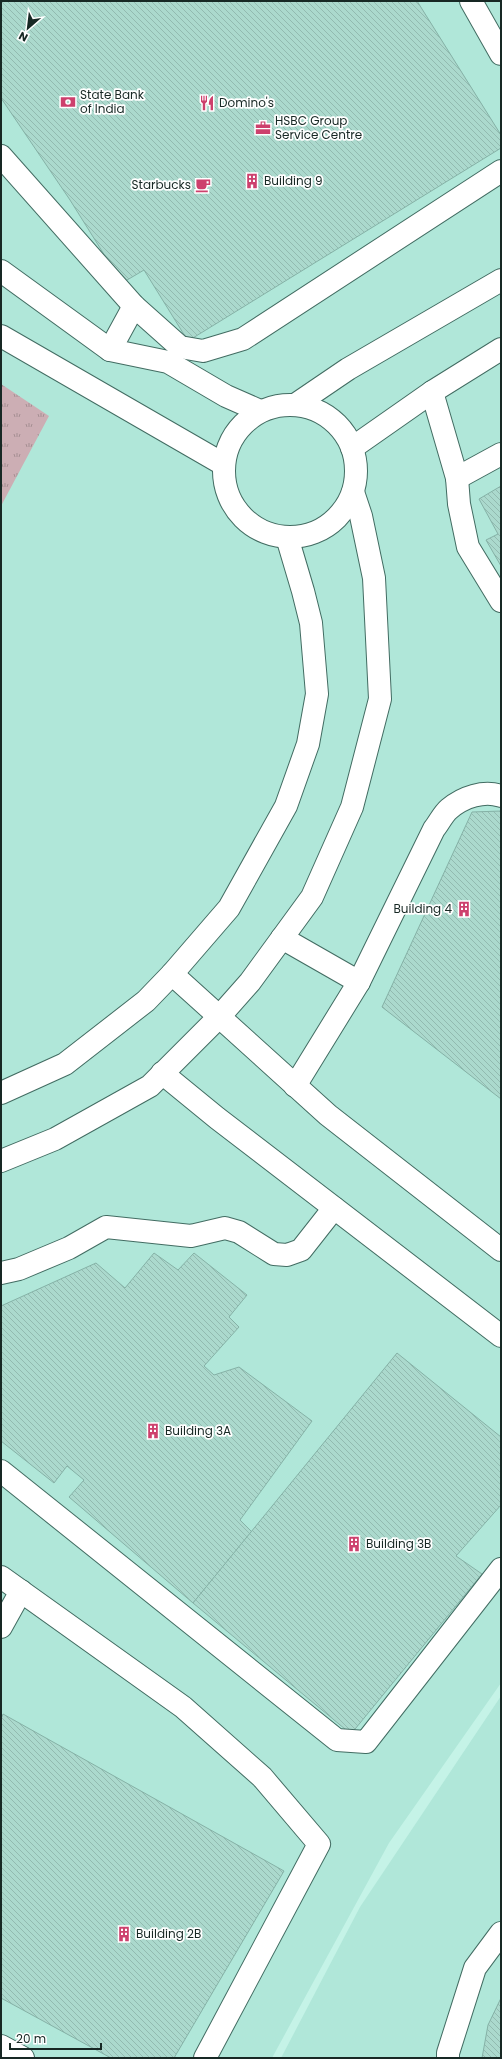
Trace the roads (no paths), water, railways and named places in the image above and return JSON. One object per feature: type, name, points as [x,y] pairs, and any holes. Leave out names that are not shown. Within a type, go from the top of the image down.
[{"type":"street","points":[[471,1],[501,54]]},
{"type":"street","points":[[1,156],[134,306],[180,347],[203,351],[244,339],[501,171]]},
{"type":"street","points":[[1,272],[110,350],[168,362],[226,396],[260,411]]},
{"type":"street","points":[[295,405],[348,369],[501,280]]},
{"type":"street","points":[[110,350],[134,306]]},
{"type":"street","points":[[1,336],[223,464]]},
{"type":"street","points":[[352,448],[432,392],[501,349]]},
{"type":"street","points":[[432,392],[458,478],[459,504],[468,547],[501,601]]},
{"type":"street","points":[[277,405],[295,405],[330,418],[352,448],[357,470],[353,492],[338,517],[315,532],[287,537],[261,530],[239,514],[226,490],[223,464],[235,433],[260,411],[277,405]]},
{"type":"street","points":[[458,478],[501,454]]},
{"type":"street","points":[[1,1161],[55,1139],[150,1086],[219,1017],[250,982],[312,897],[352,807],[380,700],[374,578],[361,516],[353,492]]},
{"type":"street","points":[[1,1093],[65,1064],[146,1001],[172,974],[229,908],[286,806],[308,744],[317,694],[311,623],[287,537]]},
{"type":"street","points":[[295,1086],[360,982],[434,829],[448,809],[470,797],[490,793],[501,796]]},
{"type":"street","points":[[282,938],[360,982]]},
{"type":"street","points":[[172,974],[328,1115],[501,1250]]},
{"type":"street","points":[[162,1073],[217,1118],[501,1336]]},
{"type":"street","points":[[1,1272],[19,1269],[69,1248],[106,1227],[191,1236],[225,1228],[239,1232],[274,1254],[288,1255],[301,1250],[334,1208]]},
{"type":"street","points":[[1,1471],[337,1740],[366,1742],[501,1569]]},
{"type":"street","points":[[1,1577],[183,1707],[262,1777],[319,1844],[205,2058]]},
{"type":"street","points":[[1,1627],[21,1592]]},
{"type":"street","points":[[448,2058],[448,2052],[475,1968],[501,1933]]},
{"type":"street","points":[[1,2046],[23,2058]]},
{"type":"place","name":"State Bank of India","points":[[68,102]]},
{"type":"place","name":"Domino's","points":[[207,103]]},
{"type":"place","name":"HSBC Group Service Centre","points":[[263,128]]},
{"type":"place","name":"Building 9","points":[[252,181]]},
{"type":"place","name":"Starbucks","points":[[203,185]]},
{"type":"place","name":"Building 4","points":[[464,909]]},
{"type":"place","name":"Building 3A","points":[[153,1431]]},
{"type":"place","name":"Building 3B","points":[[354,1544]]},
{"type":"place","name":"Building 2B","points":[[124,1934]]}]
